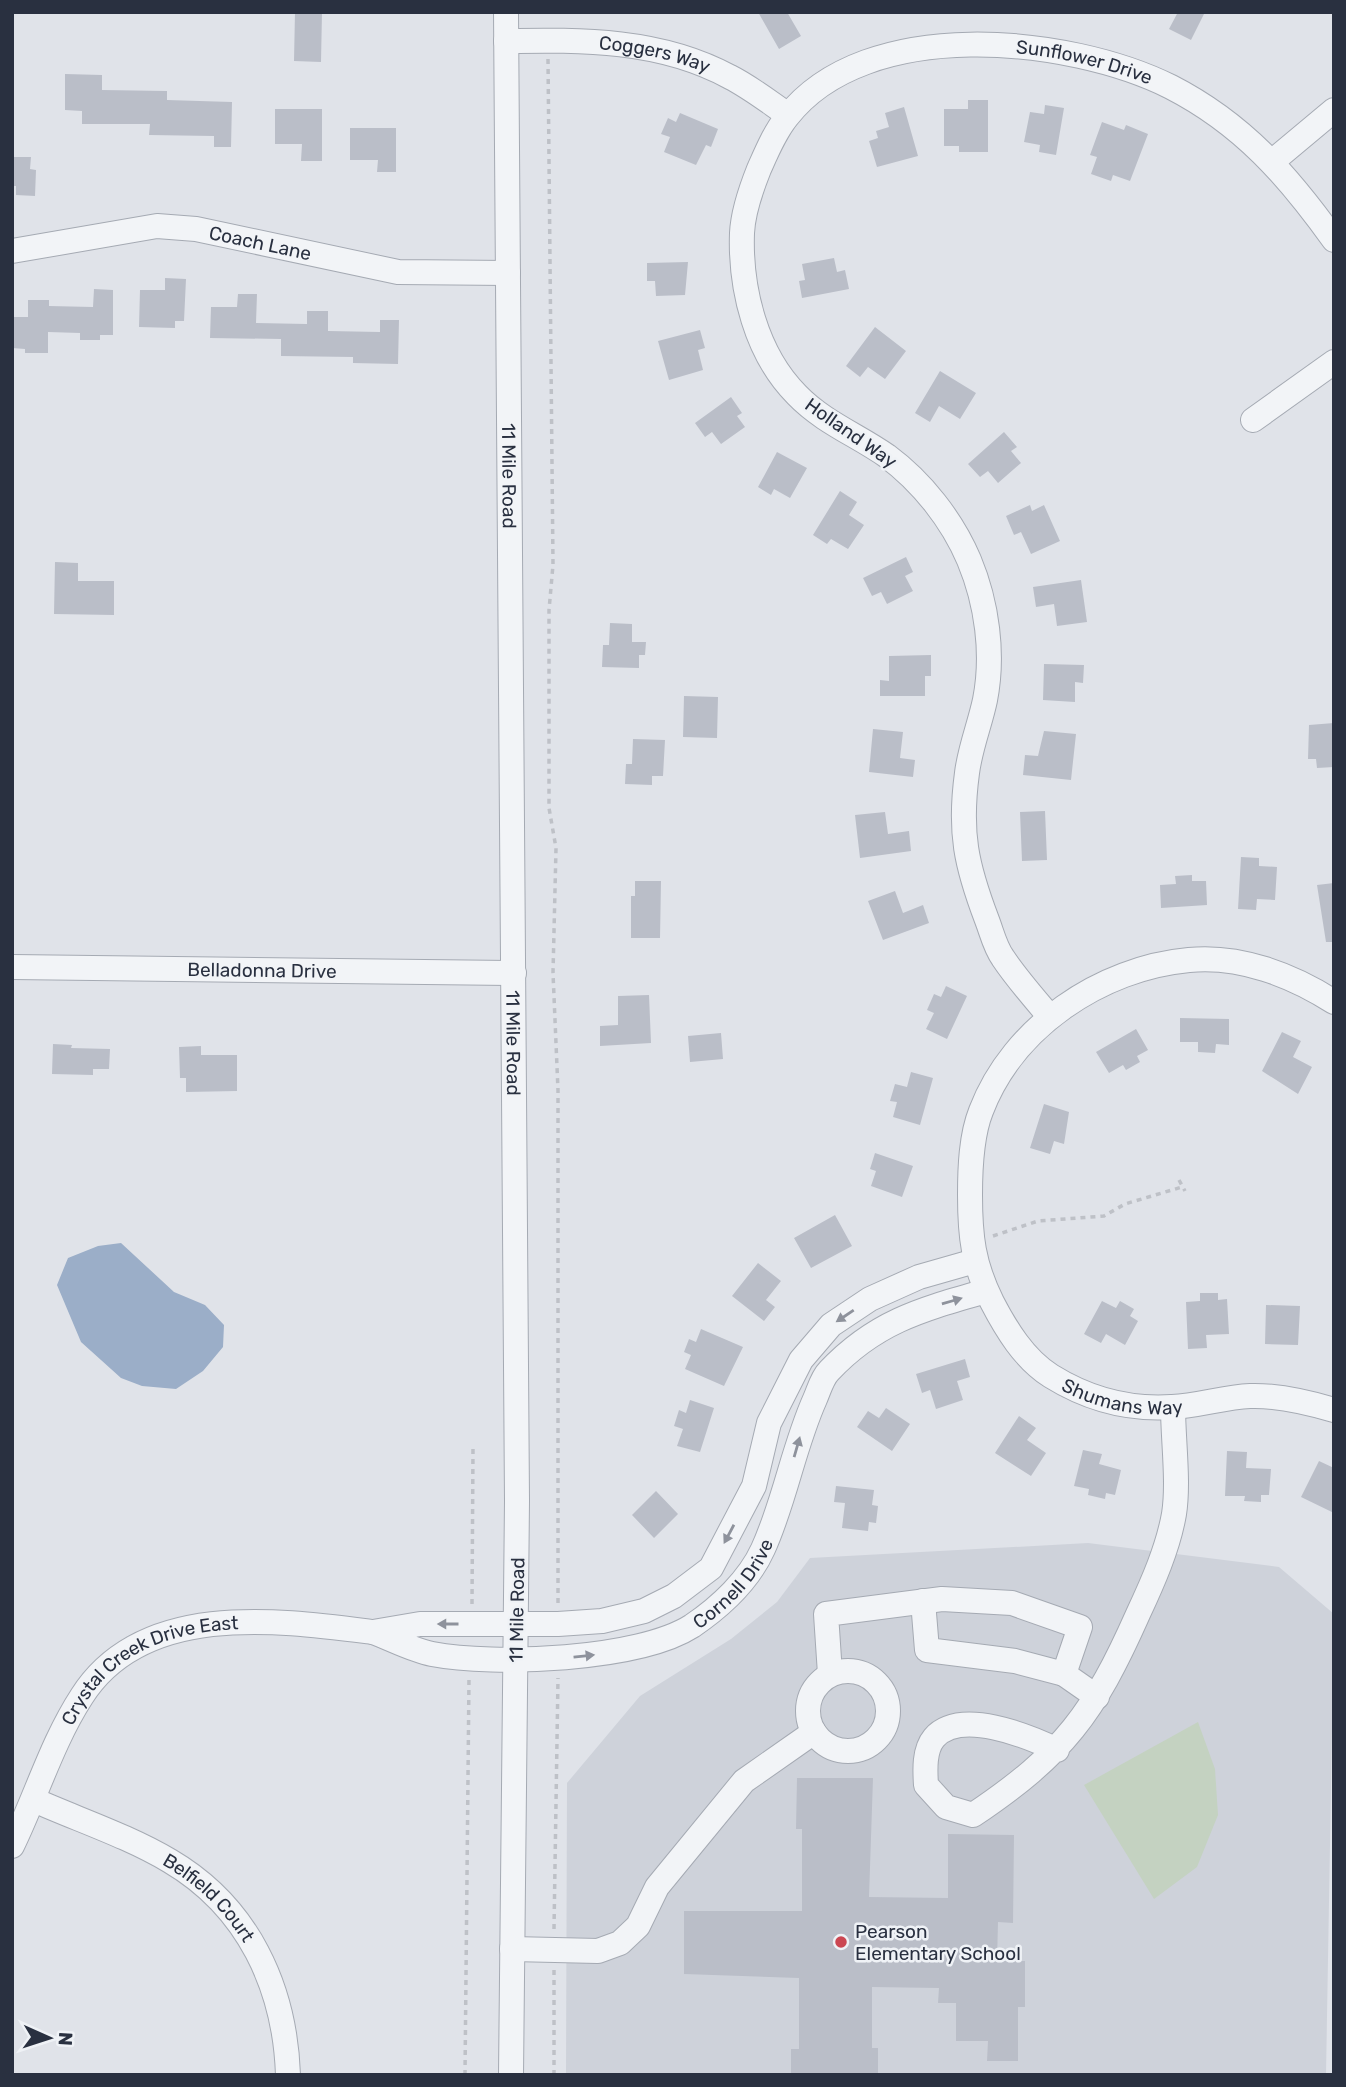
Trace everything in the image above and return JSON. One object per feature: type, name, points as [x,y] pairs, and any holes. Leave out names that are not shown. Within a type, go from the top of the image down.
[{"type":"street","name":"11 Mile Road","points":[[506,12],[517,1624],[511,2075]]},
{"type":"street","name":"Coggers Way","points":[[506,41],[610,43],[667,51],[732,77],[788,115]]},
{"type":"street","name":"Sunflower Drive","points":[[788,115],[821,87],[856,67],[887,54],[919,47],[1033,47],[1111,62],[1171,87],[1204,106],[1273,161],[1334,240]]},
{"type":"street","points":[[1273,161],[1334,110]]},
{"type":"street","name":"Holland Way","points":[[788,115],[767,149],[751,189],[743,227],[742,270],[749,305],[777,369],[796,394],[820,415],[884,454],[910,474],[951,526],[969,559],[979,590],[990,655],[985,703],[967,769],[964,840],[969,873],[1000,955],[1050,1017]]},
{"type":"street","name":"Coach Lane","points":[[12,251],[158,226],[196,229],[398,272],[508,272]]},
{"type":"street","points":[[1253,420],[1334,362]]},
{"type":"street","points":[[972,1251],[970,1167],[981,1111],[1019,1044],[1050,1017],[1096,987],[1120,977],[1143,968],[1190,960],[1235,962],[1279,973],[1334,1002]]},
{"type":"street","name":"Belladonna Drive","points":[[12,967],[514,973]]},
{"type":"street","name":"Cornell Drive","points":[[517,1624],[602,1620],[644,1611],[674,1596],[711,1568],[754,1486],[769,1423],[801,1360],[831,1325],[870,1299],[972,1251]]},
{"type":"street","name":"Shumans Way","points":[[972,1251],[986,1291],[1014,1340],[1049,1374],[1101,1400],[1125,1406],[1173,1407],[1250,1396],[1281,1398],[1334,1410]]},
{"type":"street","name":"Cornell Drive","points":[[516,1659],[584,1657],[650,1642],[691,1627],[738,1588],[762,1551],[783,1494],[803,1426],[826,1373],[884,1325],[986,1291]]},
{"type":"street","points":[[870,1299],[884,1325]]},
{"type":"street","points":[[801,1360],[826,1373]]},
{"type":"street","points":[[1057,1750],[1032,1738],[982,1725],[950,1726],[933,1738],[925,1760],[926,1785],[946,1807],[973,1815],[1022,1782],[1057,1750],[1086,1716],[1119,1658],[1156,1575],[1174,1513],[1173,1407]]},
{"type":"street","points":[[754,1486],[783,1494]]},
{"type":"street","points":[[830,1674],[826,1614],[942,1599],[1012,1603],[1080,1627],[1064,1674]]},
{"type":"street","points":[[923,1601],[927,1650],[1015,1661],[1064,1674],[1097,1697]]},
{"type":"street","points":[[644,1611],[650,1642]]},
{"type":"street","name":"Crystal Creek Drive East","points":[[12,1846],[67,1720],[83,1693],[105,1669],[140,1644],[192,1626],[246,1622],[309,1624],[373,1632],[429,1654],[516,1659]]},
{"type":"street","name":"Crystal Creek Drive East","points":[[373,1632],[420,1624],[517,1624]]},
{"type":"street","points":[[856,1671],[879,1684],[886,1695],[887,1721],[873,1743],[861,1749],[834,1748],[814,1732],[809,1719],[810,1695],[830,1674],[856,1671]]},
{"type":"street","points":[[512,1949],[598,1951],[620,1943],[638,1926],[657,1886],[744,1781],[814,1732]]},
{"type":"street","name":"Belfield Court","points":[[34,1800],[170,1861],[200,1881],[226,1906],[269,1971],[281,2010],[288,2075]]},
{"type":"path","points":[[548,40],[553,551],[549,610],[549,808],[554,828],[556,861],[553,973],[558,1090],[558,1624]]},
{"type":"path","points":[[972,1251],[1038,1221],[1104,1216],[1125,1204],[1183,1189],[1179,1180]]},
{"type":"path","points":[[472,1625],[473,1447]]},
{"type":"path","points":[[464,2075],[467,1695],[471,1657]]},
{"type":"path","points":[[554,2075],[559,1657]]},
{"type":"shaded area","points":[[1088,1543],[1279,1567],[1334,1614],[1326,2075],[566,2075],[567,1783],[640,1696],[731,1639],[777,1602],[810,1558]]},
{"type":"green space","points":[[1198,1722],[1215,1769],[1218,1815],[1197,1867],[1154,1899],[1084,1785]]},
{"type":"water","points":[[121,1243],[174,1292],[205,1305],[224,1325],[223,1347],[203,1371],[176,1389],[142,1386],[121,1378],[81,1342],[57,1285],[68,1258],[98,1246]]},
{"type":"building","points":[[295,12],[322,12],[321,62],[294,61]]},
{"type":"building","points":[[758,12],[787,12],[801,36],[779,49]]},
{"type":"building","points":[[1178,12],[1205,12],[1191,40],[1169,29]]},
{"type":"building","points":[[65,74],[102,75],[102,90],[167,91],[167,100],[232,102],[231,147],[214,147],[214,136],[149,135],[150,124],[82,124],[82,111],[65,110]]},
{"type":"building","points":[[968,100],[988,100],[988,152],[959,152],[959,146],[944,146],[944,109],[968,109]]},
{"type":"building","points":[[1045,105],[1064,108],[1056,155],[1039,152],[1040,145],[1024,142],[1030,112],[1044,114]]},
{"type":"building","points":[[904,107],[918,156],[877,167],[869,141],[878,138],[876,131],[889,127],[885,113]]},
{"type":"building","points":[[275,109],[322,109],[322,161],[301,161],[302,144],[275,144]]},
{"type":"building","points":[[680,113],[718,129],[711,147],[706,145],[696,165],[664,152],[670,137],[661,134],[668,118],[676,122]]},
{"type":"building","points":[[1102,122],[1124,130],[1126,125],[1148,134],[1130,181],[1113,175],[1111,181],[1091,174],[1097,157],[1090,155]]},
{"type":"building","points":[[350,128],[396,128],[396,172],[377,172],[378,160],[350,160]]},
{"type":"building","points":[[12,157],[31,157],[30,169],[36,170],[35,196],[16,195],[16,186],[12,186]]},
{"type":"building","points":[[834,258],[837,272],[845,270],[849,289],[802,298],[799,281],[805,280],[802,264]]},
{"type":"building","points":[[688,262],[685,295],[656,296],[655,281],[647,281],[647,263]]},
{"type":"building","points":[[165,278],[186,279],[184,321],[175,321],[175,328],[139,327],[140,290],[165,290]]},
{"type":"building","points":[[94,289],[113,290],[113,335],[100,335],[100,340],[80,340],[80,333],[48,332],[48,353],[25,353],[25,349],[12,348],[12,317],[28,317],[28,300],[49,300],[49,306],[93,307]]},
{"type":"building","points":[[238,294],[257,294],[256,323],[307,324],[307,311],[328,311],[328,331],[380,332],[380,320],[399,320],[398,364],[353,363],[353,357],[281,356],[281,339],[210,338],[211,307],[237,307]]},
{"type":"building","points":[[875,327],[906,351],[885,379],[868,367],[860,377],[846,366]]},
{"type":"building","points":[[700,330],[705,348],[698,350],[703,370],[669,380],[658,341]]},
{"type":"building","points":[[940,371],[976,393],[960,419],[939,406],[930,422],[915,413]]},
{"type":"building","points":[[731,397],[742,413],[737,416],[745,427],[721,444],[712,432],[705,437],[695,423]]},
{"type":"building","points":[[1004,432],[1017,447],[1011,451],[1021,463],[998,483],[988,471],[980,477],[968,464]]},
{"type":"building","points":[[777,452],[807,468],[790,498],[774,489],[771,495],[758,487]]},
{"type":"building","points":[[840,491],[857,502],[849,515],[864,525],[848,549],[831,539],[827,544],[813,535]]},
{"type":"building","points":[[1030,505],[1032,511],[1044,505],[1060,541],[1031,554],[1021,532],[1014,535],[1006,516]]},
{"type":"building","points":[[906,557],[913,572],[905,576],[913,591],[887,604],[881,592],[872,596],[863,578]]},
{"type":"building","points":[[55,562],[78,563],[78,581],[114,581],[114,615],[54,614]]},
{"type":"building","points":[[1081,580],[1087,622],[1057,626],[1054,604],[1036,607],[1033,587]]},
{"type":"building","points":[[610,623],[632,624],[632,642],[646,642],[645,655],[639,655],[639,668],[602,667],[603,645],[609,645]]},
{"type":"building","points":[[931,655],[931,676],[925,676],[925,696],[880,696],[880,680],[889,681],[889,656]]},
{"type":"building","points":[[1044,664],[1084,665],[1083,683],[1075,682],[1075,702],[1043,700]]},
{"type":"building","points":[[684,696],[718,697],[717,738],[683,737]]},
{"type":"building","points":[[1334,723],[1334,767],[1317,768],[1316,759],[1308,759],[1309,725]]},
{"type":"building","points":[[873,729],[903,732],[900,758],[915,760],[913,777],[869,772]]},
{"type":"building","points":[[1044,731],[1076,734],[1071,780],[1023,775],[1025,755],[1038,756]]},
{"type":"building","points":[[633,739],[665,740],[663,776],[652,776],[652,785],[625,784],[626,764],[632,764]]},
{"type":"building","points":[[1045,811],[1047,860],[1022,861],[1020,812]]},
{"type":"building","points":[[885,812],[888,834],[909,831],[911,851],[860,858],[855,815]]},
{"type":"building","points":[[1241,857],[1259,858],[1259,866],[1277,867],[1275,900],[1257,899],[1256,910],[1238,909]]},
{"type":"building","points":[[1192,875],[1192,881],[1206,881],[1207,905],[1161,908],[1160,885],[1176,884],[1175,876]]},
{"type":"building","points":[[635,881],[661,881],[660,938],[631,938],[631,896],[635,896]]},
{"type":"building","points":[[1334,883],[1334,942],[1326,942],[1317,885]]},
{"type":"building","points":[[895,891],[903,913],[923,905],[929,923],[883,940],[868,901]]},
{"type":"building","points":[[946,986],[967,996],[947,1039],[926,1029],[934,1013],[927,1010],[934,994],[941,997]]},
{"type":"building","points":[[649,995],[651,1043],[600,1046],[600,1026],[618,1025],[618,996]]},
{"type":"building","points":[[1180,1018],[1229,1019],[1229,1045],[1216,1044],[1215,1053],[1198,1052],[1198,1042],[1180,1042]]},
{"type":"building","points":[[1136,1029],[1148,1050],[1137,1056],[1140,1062],[1126,1070],[1123,1065],[1109,1073],[1096,1052]]},
{"type":"building","points":[[1282,1032],[1301,1041],[1293,1057],[1312,1067],[1298,1094],[1262,1071]]},
{"type":"building","points":[[721,1033],[723,1059],[690,1062],[688,1036]]},
{"type":"building","points":[[53,1044],[72,1045],[71,1048],[110,1049],[109,1069],[93,1069],[93,1075],[52,1074]]},
{"type":"building","points":[[201,1046],[201,1055],[237,1055],[237,1091],[186,1092],[186,1078],[180,1078],[179,1047]]},
{"type":"building","points":[[911,1072],[933,1078],[920,1125],[893,1117],[897,1102],[890,1101],[895,1084],[907,1087]]},
{"type":"building","points":[[1044,1104],[1069,1112],[1064,1144],[1054,1141],[1050,1154],[1030,1148]]},
{"type":"building","points":[[875,1153],[913,1166],[902,1197],[871,1186],[876,1171],[870,1169]]},
{"type":"building","points":[[835,1215],[852,1246],[811,1268],[794,1238]]},
{"type":"building","points":[[758,1263],[781,1281],[766,1300],[775,1307],[764,1321],[732,1296]]},
{"type":"building","points":[[1200,1293],[1218,1293],[1218,1300],[1227,1299],[1229,1334],[1206,1335],[1207,1348],[1188,1349],[1186,1302],[1200,1301]]},
{"type":"building","points":[[1102,1301],[1116,1308],[1120,1301],[1134,1309],[1130,1316],[1138,1321],[1125,1345],[1106,1334],[1101,1343],[1084,1334]]},
{"type":"building","points":[[1266,1305],[1300,1306],[1298,1345],[1265,1344]]},
{"type":"building","points":[[701,1329],[743,1347],[724,1386],[685,1369],[691,1355],[684,1352],[689,1339],[696,1342]]},
{"type":"building","points":[[965,1359],[970,1377],[957,1381],[963,1400],[936,1409],[930,1390],[922,1393],[916,1374]]},
{"type":"building","points":[[690,1400],[714,1408],[700,1452],[677,1446],[683,1429],[674,1426],[679,1410],[686,1413]]},
{"type":"building","points":[[886,1408],[910,1424],[892,1451],[857,1427],[868,1411],[879,1418]]},
{"type":"building","points":[[1019,1416],[1036,1428],[1027,1440],[1046,1453],[1031,1476],[995,1453]]},
{"type":"building","points":[[1083,1450],[1102,1454],[1099,1464],[1121,1470],[1115,1495],[1106,1493],[1105,1499],[1088,1495],[1089,1489],[1074,1486]]},
{"type":"building","points":[[1227,1451],[1247,1452],[1246,1468],[1271,1469],[1269,1495],[1261,1495],[1261,1502],[1244,1501],[1245,1496],[1225,1496]]},
{"type":"building","points":[[1319,1461],[1334,1468],[1334,1513],[1301,1497]]},
{"type":"building","points":[[836,1486],[874,1490],[872,1505],[878,1506],[876,1523],[869,1522],[868,1531],[842,1528],[845,1503],[834,1502]]},
{"type":"building","points":[[656,1491],[678,1514],[654,1538],[632,1515]]},
{"type":"building","name":"Pearson Elementary School","points":[[797,1778],[873,1778],[869,1897],[948,1898],[948,1834],[1014,1835],[1013,1923],[998,1922],[997,1961],[1025,1961],[1025,2007],[1018,2007],[1018,2061],[987,2061],[988,2041],[956,2041],[956,2003],[938,2003],[939,1988],[872,1987],[872,2048],[878,2048],[878,2075],[791,2075],[791,2049],[799,2049],[799,1978],[684,1974],[684,1911],[802,1911],[802,1829],[796,1829]]},
{"type":"place","name":"Pearson Elementary School","points":[[841,1942]]}]
